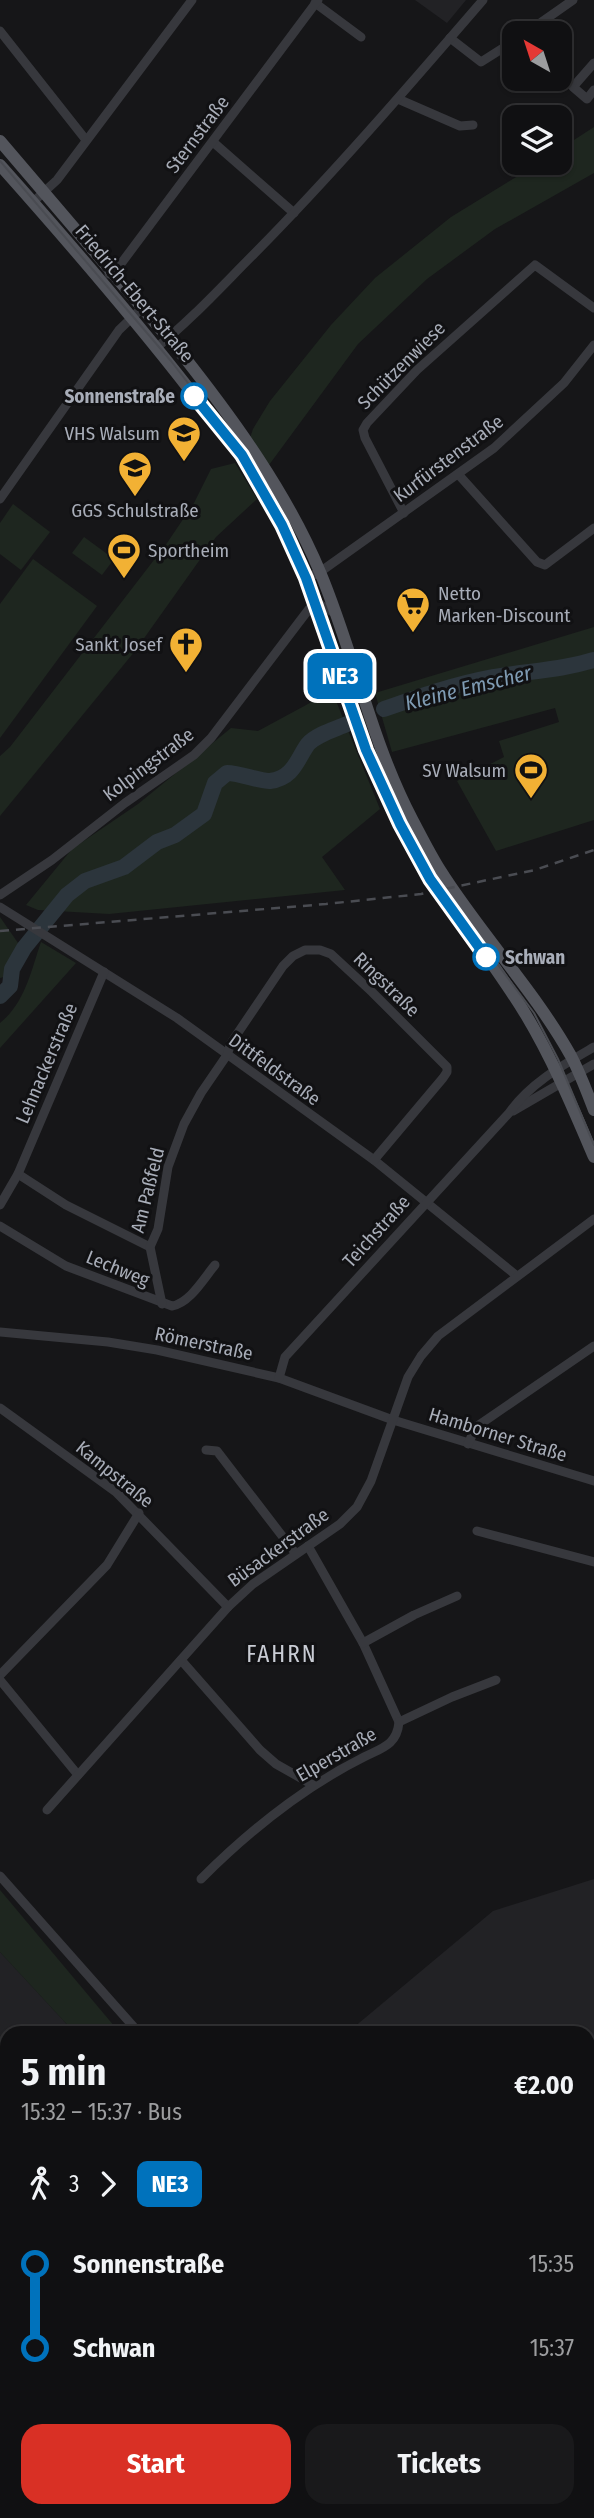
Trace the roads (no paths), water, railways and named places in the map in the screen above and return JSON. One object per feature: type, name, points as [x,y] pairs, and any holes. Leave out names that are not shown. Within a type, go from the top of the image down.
[{"type":"main road","name":"Friedrich-Ebert-Straße","points":[[0,141],[169,338],[206,386],[273,484],[299,527],[320,572],[379,745],[411,817],[441,871],[545,1013],[573,1059],[594,1110]]},
{"type":"main road","name":"Friedrich-Ebert-Straße","points":[[0,166],[101,281],[242,455],[282,525],[306,578],[366,750],[400,824],[430,879],[524,1013],[557,1069],[594,1157]]},
{"type":"street","points":[[33,202],[57,180],[192,0]]},
{"type":"street","points":[[156,348],[294,214],[398,99],[482,0]]},
{"type":"street","points":[[543,21],[573,0]]},
{"type":"street","name":"Sternstraße","points":[[101,281],[120,265],[316,2],[361,37]]},
{"type":"street","points":[[0,31],[86,140]]},
{"type":"street","points":[[450,38],[481,62],[502,49]]},
{"type":"street","points":[[594,63],[590,76],[573,87],[587,99],[594,90]]},
{"type":"street","points":[[398,99],[460,127],[473,125]]},
{"type":"street","points":[[213,142],[294,214]]},
{"type":"street","points":[[0,166],[13,156]]},
{"type":"street","name":"Schützenwiese","points":[[404,513],[363,430],[417,370],[535,265],[594,308]]},
{"type":"street","points":[[0,499],[4,485],[119,330],[143,307]]},
{"type":"street","name":"Kurfürstenstraße","points":[[306,578],[320,572],[494,448],[564,383],[594,345]]},
{"type":"street","points":[[458,474],[537,562],[545,565],[594,527]]},
{"type":"street","points":[[315,605],[323,605],[334,611]]},
{"type":"street","name":"Kolpingstraße","points":[[0,895],[194,755],[211,738],[309,609],[315,605]]},
{"type":"street","points":[[292,633],[308,622],[322,625]]},
{"type":"street","name":"Dittfeldstraße","points":[[0,907],[177,1018],[374,1160],[517,1276]]},
{"type":"street","name":"Ringstraße","points":[[227,1055],[231,1043],[262,996],[293,956],[305,950],[320,950],[331,954],[447,1067],[443,1078],[374,1160]]},
{"type":"street","name":"Lehnackerstraße","points":[[0,1205],[18,1174],[104,972]]},
{"type":"street","name":"Teichstraße","points":[[279,1378],[285,1357],[518,1101],[557,1069],[594,1047]]},
{"type":"street","name":"Am Paßfeld","points":[[162,1304],[150,1247],[158,1228],[168,1167],[184,1124],[227,1055]]},
{"type":"street","name":"Teichstraße","points":[[509,1114],[594,1064]]},
{"type":"street","points":[[18,1174],[66,1205],[150,1247]]},
{"type":"street","name":"Büsackerstraße","points":[[47,1810],[228,1607],[253,1584],[340,1524],[357,1507],[371,1480],[408,1377],[438,1336],[594,1219]]},
{"type":"street","name":"Lechweg","points":[[0,1226],[66,1266],[172,1306],[180,1305],[215,1265]]},
{"type":"street","name":"Römerstraße","points":[[0,1332],[108,1342],[157,1350],[279,1378],[393,1420]]},
{"type":"street","points":[[468,1444],[476,1426],[594,1346]]},
{"type":"street","name":"Kampstraße","points":[[0,1408],[116,1492],[228,1607]]},
{"type":"street","name":"Hamborner Straße","points":[[393,1420],[594,1481]]},
{"type":"street","points":[[206,1450],[217,1451],[296,1554]]},
{"type":"street","points":[[0,1675],[107,1565],[139,1513]]},
{"type":"street","points":[[477,1531],[594,1562]]},
{"type":"street","points":[[308,1546],[363,1643],[399,1722]]},
{"type":"street","points":[[363,1643],[414,1615],[457,1596]]},
{"type":"street","points":[[181,1660],[260,1750],[276,1764],[313,1785]]},
{"type":"street","points":[[0,1680],[78,1776]]},
{"type":"street","name":"Elperstraße","points":[[201,1879],[260,1825],[313,1785],[389,1745],[398,1733],[399,1722],[496,1680]]},
{"type":"street","points":[[0,1876],[133,2026]]},
{"type":"waterway","name":"Kleine Emscher","points":[[384,709],[475,681],[594,660]]},
{"type":"waterway","name":"Kleine Emscher","points":[[0,996],[10,986],[12,969],[24,948],[67,895],[85,881],[124,867],[157,842],[175,835],[204,814],[215,783],[227,773],[266,781],[278,779],[290,772],[312,740],[347,724]]},
{"type":"tram line","points":[[0,161],[171,361],[243,454],[265,489],[309,577],[370,748],[402,820],[449,899],[534,1013],[558,1059],[594,1145]]},
{"type":"railway","points":[[0,931],[421,894],[535,870],[594,850]]},
{"type":"place","name":"Sonnenstraße","points":[[194,396]]},
{"type":"place","name":"VHS Walsum","points":[[184,463]]},
{"type":"place","name":"GGS Schulstraße","points":[[135,498]]},
{"type":"place","name":"Sportheim","points":[[124,580]]},
{"type":"place","name":"Netto Marken-Discount","points":[[413,634]]},
{"type":"place","name":"Sankt Josef","points":[[186,674]]},
{"type":"place","name":"SV Walsum","points":[[531,800]]},
{"type":"place","name":"Schwan","points":[[486,957]]},
{"type":"district","name":"FAHRN","points":[[282,1654]]}]
